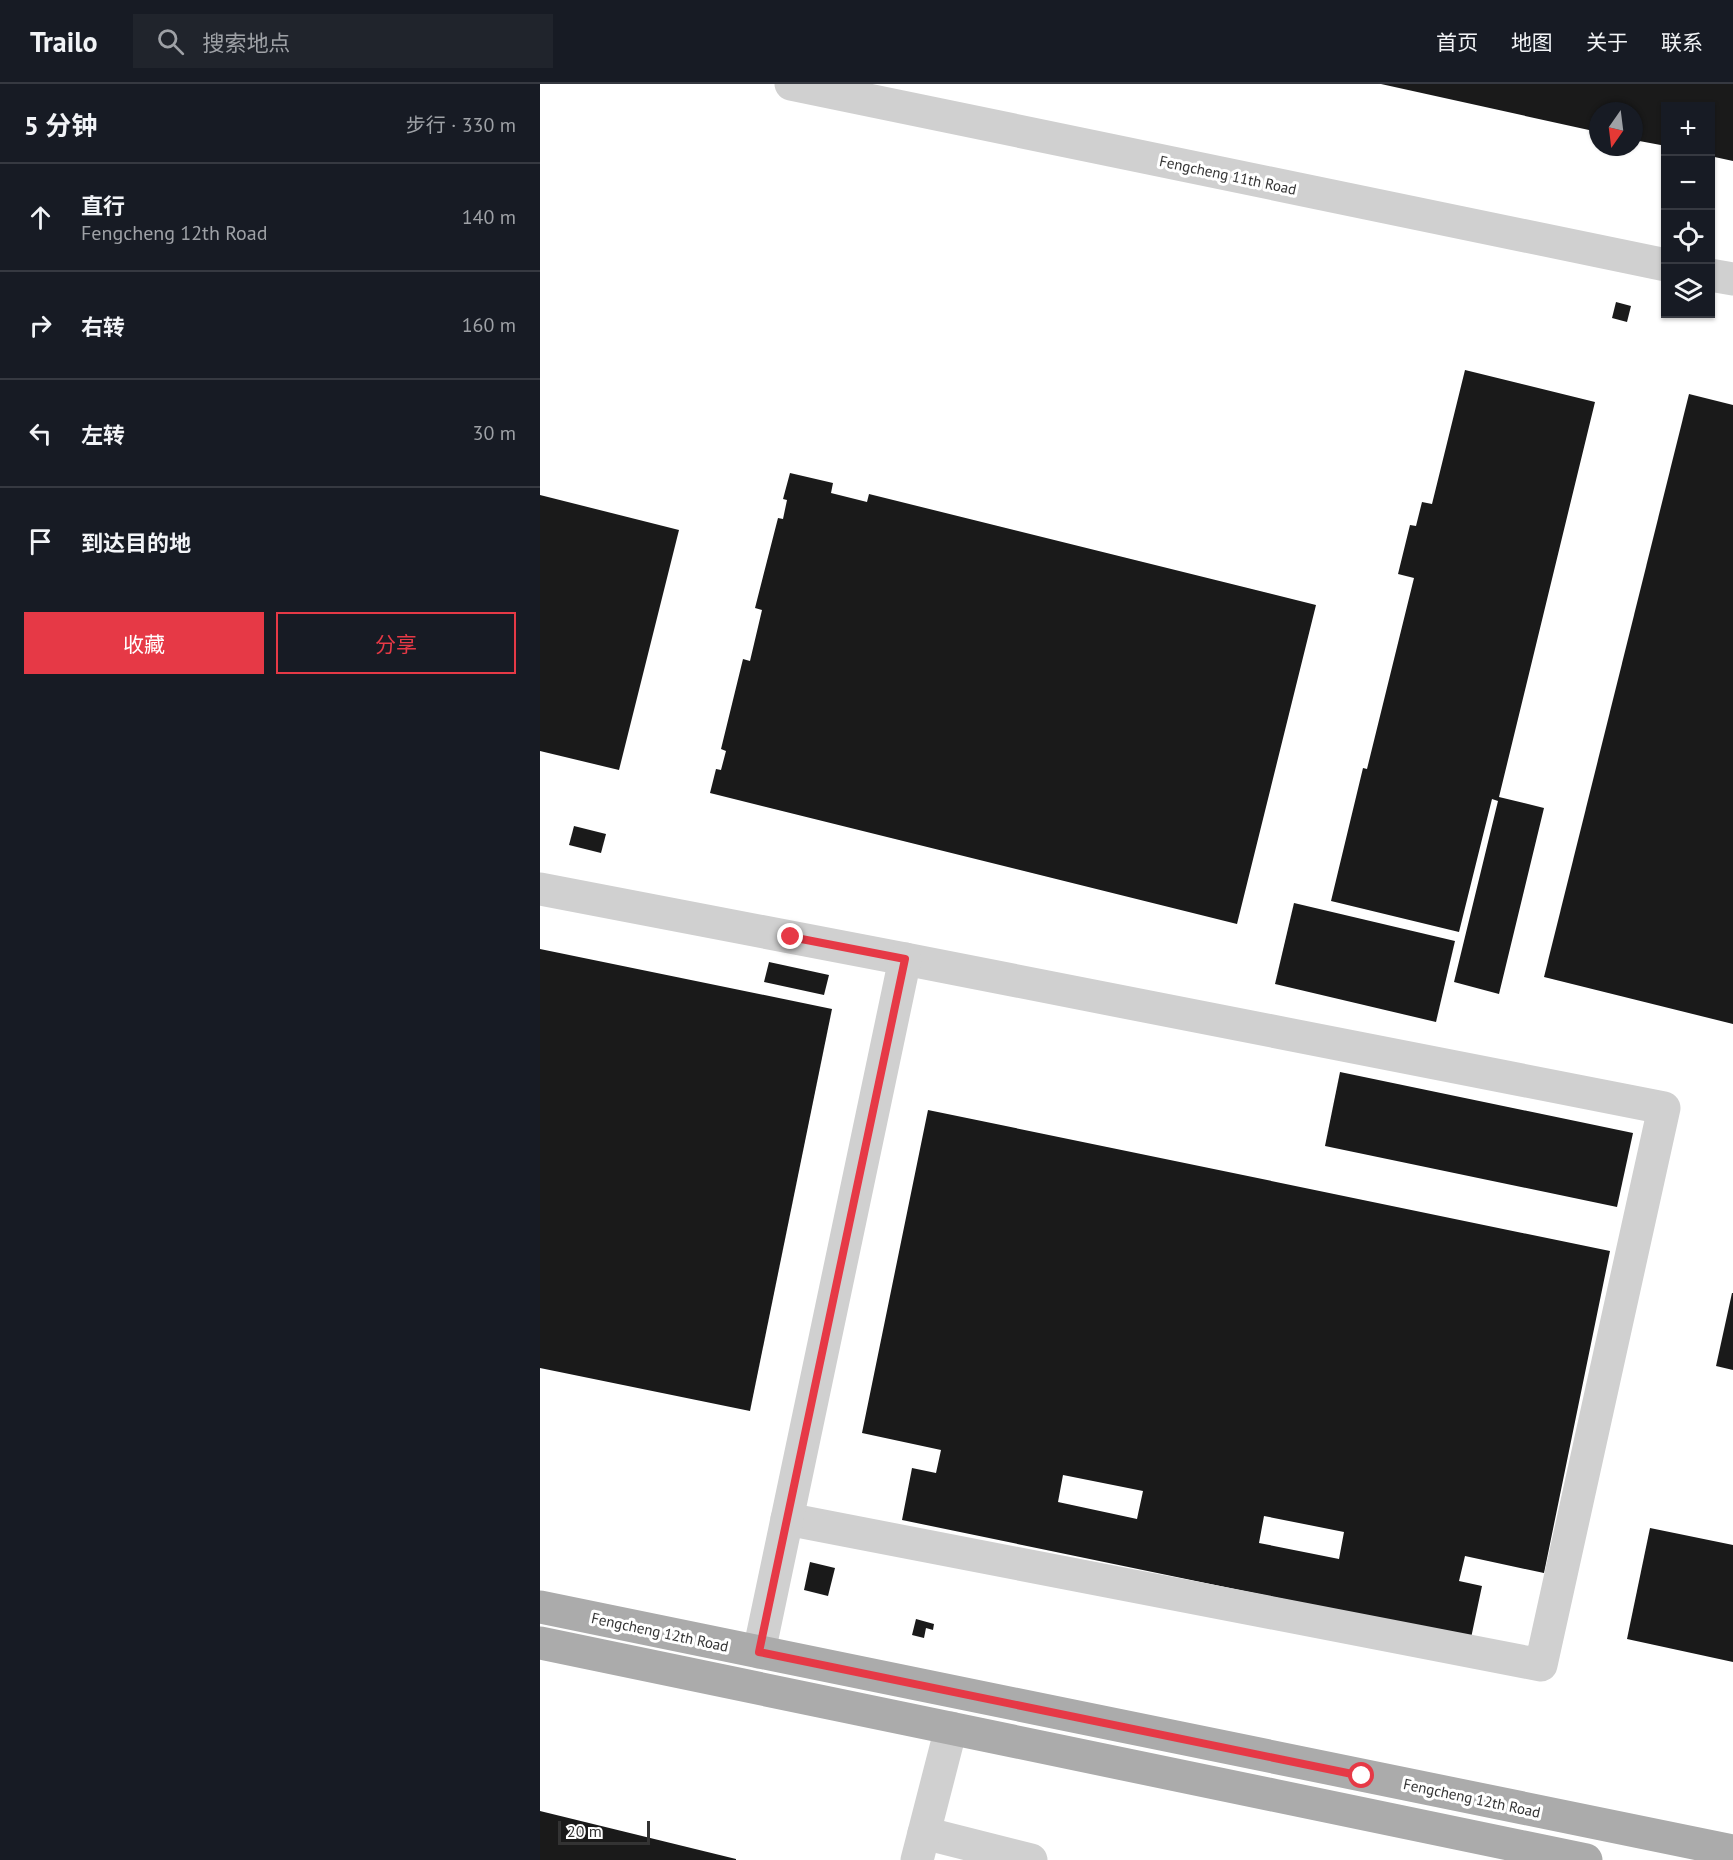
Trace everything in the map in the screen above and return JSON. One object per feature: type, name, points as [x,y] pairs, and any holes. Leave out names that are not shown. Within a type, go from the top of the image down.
[{"type":"main road","name":"Fengcheng 12th Road","points":[[540,1607],[1733,1851]]},
{"type":"main road","points":[[540,1643],[1586,1860]]},
{"type":"street","name":"Fengcheng 11th Road","points":[[791,84],[1661,264]]},
{"type":"street","points":[[1715,276],[1733,279]]},
{"type":"street","points":[[540,889],[1664,1108],[1541,1665],[787,1519]]},
{"type":"street","points":[[759,1652],[905,959]]},
{"type":"street","points":[[951,1728],[921,1847],[1030,1860]]},
{"type":"building","points":[[1381,84],[1733,84],[1733,161],[1715,157],[1715,102],[1661,102],[1661,145],[1643,142],[1643,102],[1589,102],[1589,130]]},
{"type":"building","points":[[1616,302],[1631,306],[1627,322],[1612,318]]},
{"type":"building","points":[[1465,370],[1595,402],[1499,797],[1544,808],[1499,994],[1454,982],[1498,801],[1492,799],[1459,932],[1331,901],[1363,768],[1367,769],[1414,578],[1398,574],[1410,525],[1416,526],[1422,502],[1432,504]]},
{"type":"building","points":[[1689,394],[1733,405],[1733,1024],[1544,977]]},
{"type":"building","points":[[790,473],[833,483],[831,493],[867,502],[869,494],[1316,605],[1237,924],[710,793],[716,769],[721,770],[726,751],[721,749],[743,659],[750,661],[762,610],[755,608],[778,518],[783,519],[787,500],[783,499]]},
{"type":"building","points":[[540,495],[679,530],[619,770],[540,751]]},
{"type":"building","points":[[574,826],[606,834],[601,853],[569,845]]},
{"type":"building","points":[[1294,903],[1455,941],[1436,1022],[1275,984]]},
{"type":"building","points":[[540,949],[832,1009],[750,1411],[540,1368]]},
{"type":"building","points":[[769,962],[829,975],[824,995],[764,982]]},
{"type":"building","points":[[1340,1072],[1633,1133],[1617,1207],[1325,1146]]},
{"type":"building","points":[[928,1110],[1610,1251],[1544,1573],[1465,1556],[1459,1581],[1482,1586],[1471,1638],[902,1520],[912,1468],[936,1473],[941,1450],[862,1433]],"holes":[[[1063,1475],[1143,1491],[1137,1519],[1058,1502]],[[1264,1516],[1344,1532],[1339,1559],[1259,1543]]]},
{"type":"building","points":[[1733,1293],[1733,1370],[1716,1366]]},
{"type":"building","points":[[1650,1528],[1733,1545],[1733,1662],[1627,1639]]},
{"type":"building","points":[[810,1562],[835,1568],[828,1596],[804,1590]]},
{"type":"building","points":[[916,1619],[934,1624],[933,1630],[926,1628],[924,1638],[912,1635]]},
{"type":"building","points":[[540,1811],[736,1859],[736,1860],[540,1860]]},
{"type":"route","points":[[791,937],[905,959],[759,1652],[1362,1776]]}]
